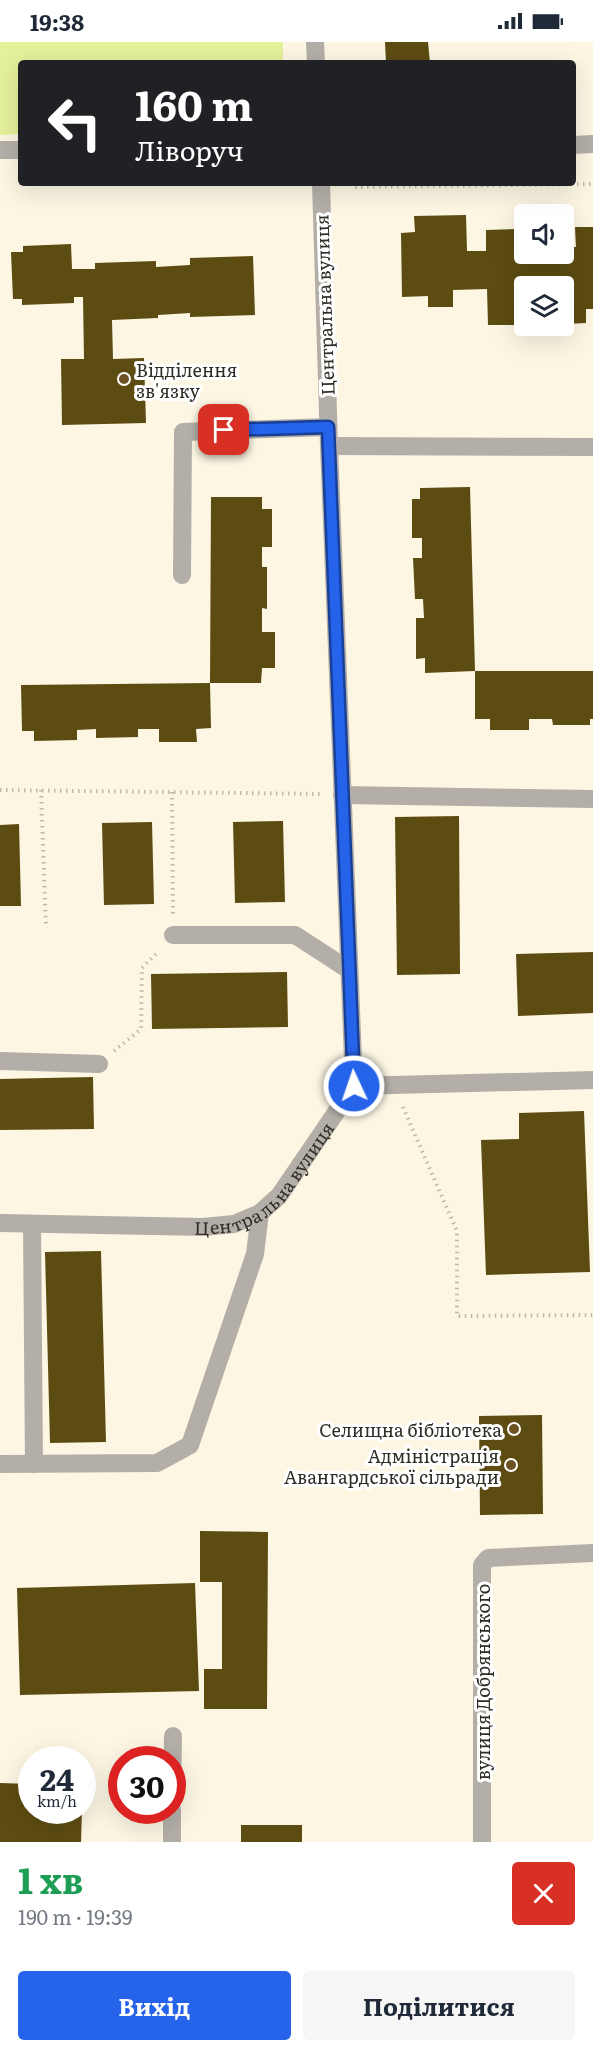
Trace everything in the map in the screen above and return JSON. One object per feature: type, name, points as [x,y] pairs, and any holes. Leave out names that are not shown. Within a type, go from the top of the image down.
[{"type":"street","points":[[315,42],[316,60]]},
{"type":"street","points":[[576,145],[593,144]]},
{"type":"street","points":[[0,150],[18,150]]},
{"type":"street","name":"Центральна вулиця","points":[[0,1223],[203,1227],[234,1224],[260,1213],[279,1196],[354,1086],[328,446],[321,186]]},
{"type":"street","points":[[182,575],[183,432],[328,427]]},
{"type":"street","points":[[328,446],[593,447]]},
{"type":"street","points":[[342,795],[593,799]]},
{"type":"street","points":[[173,936],[295,935],[349,970]]},
{"type":"street","points":[[0,1061],[99,1064]]},
{"type":"street","points":[[354,1086],[593,1080]]},
{"type":"street","points":[[0,1464],[157,1464],[190,1445],[255,1254],[260,1213]]},
{"type":"street","points":[[33,1224],[34,1464]]},
{"type":"street","name":"вулиця Добрянського","points":[[482,1842],[482,1565],[488,1558],[593,1553]]},
{"type":"street","points":[[173,1736],[173,1746]]},
{"type":"street","points":[[172,1824],[172,1842]]},
{"type":"path","points":[[576,184],[593,184]]},
{"type":"path","points":[[355,187],[434,186]]},
{"type":"path","points":[[0,790],[342,795]]},
{"type":"path","points":[[41,790],[46,928]]},
{"type":"path","points":[[99,1064],[141,1029],[142,968],[173,936],[172,792]]},
{"type":"path","points":[[394,1085],[457,1231],[457,1316],[593,1315]]},
{"type":"green space","points":[[0,42],[283,42],[283,60],[18,60],[18,134],[0,135]]},
{"type":"building","points":[[385,42],[428,42],[430,60],[386,60]]},
{"type":"building","points":[[466,215],[467,251],[486,251],[486,230],[514,229],[514,264],[574,264],[575,227],[593,227],[593,309],[586,309],[586,323],[574,324],[574,276],[514,276],[514,325],[488,325],[487,289],[453,290],[453,307],[428,307],[428,296],[402,297],[401,233],[415,232],[414,216]]},
{"type":"building","points":[[71,244],[72,269],[95,269],[95,263],[156,261],[156,267],[190,265],[190,258],[253,256],[255,315],[190,317],[190,313],[158,315],[158,318],[112,320],[113,359],[144,358],[146,423],[62,425],[61,359],[84,359],[83,297],[74,297],[74,303],[22,305],[22,299],[13,299],[11,252],[23,252],[23,246]]},
{"type":"building","points":[[470,487],[475,671],[425,673],[425,658],[416,659],[416,618],[424,618],[423,599],[415,599],[413,558],[422,558],[422,538],[412,538],[412,499],[420,499],[420,488]]},
{"type":"building","points":[[211,497],[262,497],[262,509],[272,509],[272,547],[262,547],[262,567],[267,567],[267,609],[262,608],[262,632],[275,632],[275,668],[262,668],[261,683],[210,683]]},
{"type":"building","points":[[475,671],[593,671],[593,719],[590,719],[590,725],[553,725],[552,719],[529,719],[529,730],[490,730],[490,719],[475,719]]},
{"type":"building","points":[[210,683],[211,728],[196,729],[197,742],[159,742],[159,729],[138,729],[138,737],[96,738],[96,729],[77,730],[77,740],[34,741],[34,731],[22,731],[21,685]]},
{"type":"building","points":[[459,816],[460,974],[397,975],[395,817]]},
{"type":"building","points":[[283,821],[285,902],[235,903],[233,822]]},
{"type":"building","points":[[152,822],[154,904],[104,905],[102,823]]},
{"type":"building","points":[[19,824],[21,906],[0,906],[0,825]]},
{"type":"building","points":[[593,952],[593,1013],[518,1016],[516,954]]},
{"type":"building","points":[[287,972],[288,1027],[152,1029],[151,974]]},
{"type":"building","points":[[93,1077],[94,1129],[0,1130],[0,1079]]},
{"type":"building","points":[[584,1111],[590,1272],[486,1275],[481,1140],[519,1139],[519,1113]]},
{"type":"building","points":[[101,1251],[106,1442],[50,1443],[45,1252]]},
{"type":"building","name":"Адміністрація Авангардської сільради","points":[[542,1415],[543,1514],[480,1515],[479,1416]]},
{"type":"building","points":[[200,1531],[268,1532],[267,1709],[204,1709],[204,1669],[222,1669],[222,1582],[200,1582]]},
{"type":"building","points":[[195,1583],[199,1691],[20,1695],[17,1588]]},
{"type":"building","points":[[0,1783],[18,1784],[18,1824],[82,1824],[81,1842],[0,1842]]},
{"type":"building","points":[[241,1825],[302,1825],[302,1842],[241,1842]]},
{"type":"place","name":"Відділення зв'язку","points":[[124,379]]},
{"type":"place","name":"Селищна бібліотека","points":[[514,1429]]},
{"type":"place","name":"Адміністрація Авангардської сільради","points":[[511,1465]]},
{"type":"route","points":[[224,430],[328,427],[354,1086]]}]
